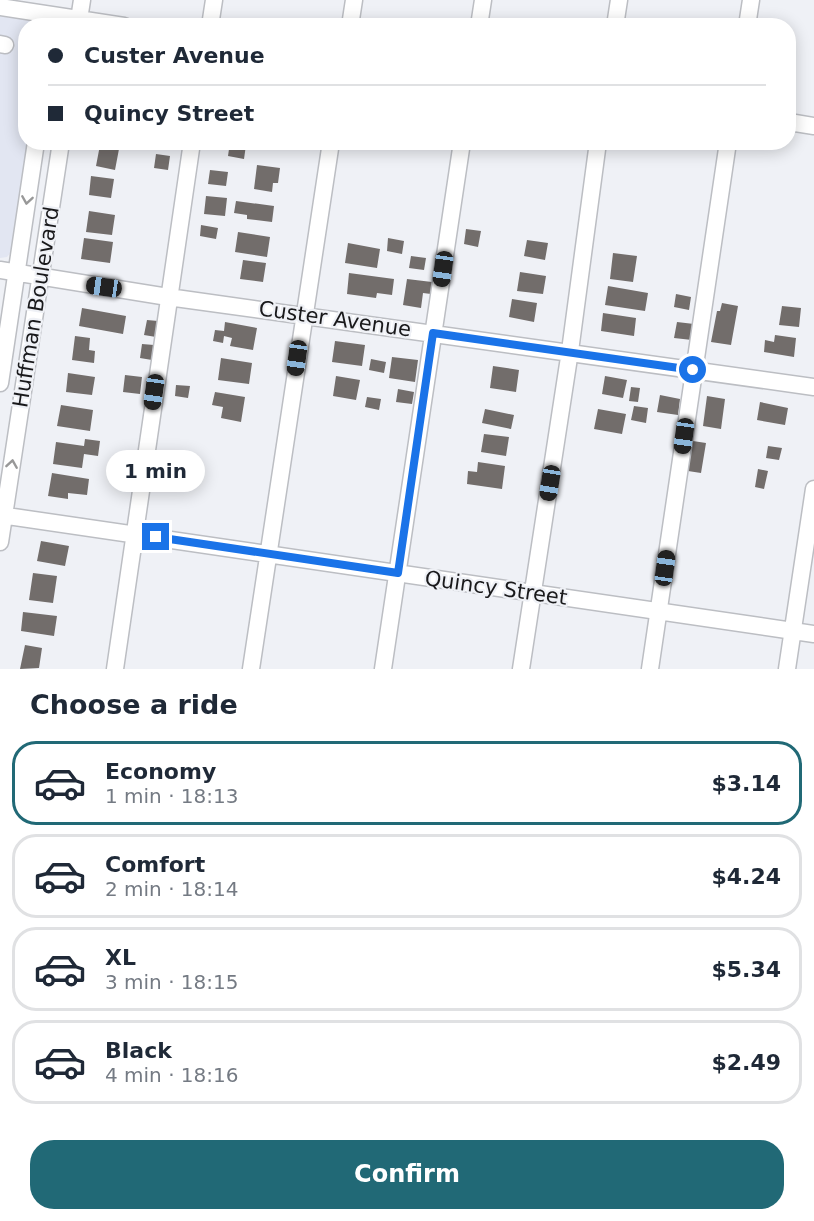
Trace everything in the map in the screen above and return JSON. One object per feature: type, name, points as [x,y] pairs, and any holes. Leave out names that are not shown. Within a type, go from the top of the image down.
[{"type":"street","points":[[80,18],[82,0]]},
{"type":"street","points":[[211,18],[214,0]]},
{"type":"street","points":[[351,18],[354,0]]},
{"type":"street","points":[[480,18],[483,0]]},
{"type":"street","points":[[616,18],[619,0]]},
{"type":"street","points":[[748,18],[751,0]]},
{"type":"street","points":[[0,7],[56,14]]},
{"type":"street","points":[[796,123],[814,126]]},
{"type":"street","name":"Huffman Boulevard","points":[[0,382],[8,271],[34,150]]},
{"type":"street","name":"Huffman Boulevard","points":[[0,542],[2,515],[60,150]]},
{"type":"street","points":[[115,669],[191,150]]},
{"type":"street","points":[[251,669],[303,315],[331,150]]},
{"type":"street","points":[[383,669],[461,150]]},
{"type":"street","points":[[521,669],[570,351],[597,150]]},
{"type":"street","points":[[650,669],[727,150]]},
{"type":"street","name":"Custer Avenue","points":[[8,271],[168,297],[570,351],[814,387]]},
{"type":"street","points":[[787,669],[814,489]]},
{"type":"street","name":"Quincy Street","points":[[2,515],[814,634]]},
{"type":"shaded area","points":[[0,0],[47,7],[46,18],[18,18],[18,150],[27,150],[11,252],[7,257],[0,258]]},
{"type":"building","points":[[99,150],[119,150],[115,170],[96,166]]},
{"type":"building","points":[[229,150],[245,150],[244,159],[228,156]]},
{"type":"building","points":[[156,154],[170,156],[168,170],[154,168]]},
{"type":"building","points":[[257,165],[280,168],[278,183],[273,183],[272,192],[254,189]]},
{"type":"building","points":[[210,170],[228,172],[226,186],[208,184]]},
{"type":"building","points":[[91,176],[114,179],[111,198],[89,195]]},
{"type":"building","points":[[206,196],[227,198],[225,216],[204,214]]},
{"type":"building","points":[[236,201],[274,206],[272,222],[247,219],[247,215],[234,213]]},
{"type":"building","points":[[89,211],[115,215],[112,235],[86,232]]},
{"type":"building","points":[[201,225],[218,228],[216,239],[200,236]]},
{"type":"building","points":[[466,229],[481,231],[478,247],[464,244]]},
{"type":"building","points":[[238,232],[270,237],[267,257],[235,252]]},
{"type":"building","points":[[84,238],[113,242],[110,263],[81,259]]},
{"type":"building","points":[[388,238],[404,241],[402,254],[387,251]]},
{"type":"building","points":[[527,240],[548,243],[545,260],[524,256]]},
{"type":"building","points":[[348,243],[380,249],[377,268],[345,263]]},
{"type":"building","points":[[613,253],[637,256],[633,282],[610,279]]},
{"type":"building","points":[[411,256],[426,258],[424,270],[409,268]]},
{"type":"building","points":[[243,260],[266,263],[263,282],[240,279]]},
{"type":"building","points":[[520,272],[546,276],[543,294],[517,291]]},
{"type":"building","points":[[349,273],[394,279],[392,295],[377,293],[376,298],[347,294]]},
{"type":"building","points":[[407,279],[432,282],[431,294],[423,293],[421,308],[403,305]]},
{"type":"building","points":[[608,286],[648,293],[645,311],[605,305]]},
{"type":"building","points":[[676,294],[691,297],[689,310],[674,307]]},
{"type":"building","points":[[512,299],[537,303],[534,322],[509,317]]},
{"type":"building","points":[[722,303],[738,306],[731,345],[711,342],[717,311],[720,311]]},
{"type":"building","points":[[782,306],[801,308],[799,327],[779,325]]},
{"type":"building","points":[[82,308],[126,316],[123,334],[79,326]]},
{"type":"building","points":[[603,313],[636,318],[634,336],[601,331]]},
{"type":"building","points":[[147,320],[158,321],[156,337],[144,335]]},
{"type":"building","points":[[225,322],[257,328],[253,350],[230,346],[232,338],[224,336],[223,343],[213,341],[215,330],[224,331]]},
{"type":"building","points":[[677,322],[694,324],[692,340],[674,338]]},
{"type":"building","points":[[775,335],[796,338],[794,357],[764,352],[765,340],[774,342]]},
{"type":"building","points":[[75,336],[90,338],[89,350],[95,351],[94,363],[72,360]]},
{"type":"building","points":[[335,341],[365,345],[362,366],[332,362]]},
{"type":"building","points":[[142,344],[154,345],[152,360],[140,358]]},
{"type":"building","points":[[392,357],[418,360],[415,382],[389,378]]},
{"type":"building","points":[[221,358],[252,363],[249,384],[218,380]]},
{"type":"building","points":[[371,359],[386,362],[384,373],[369,370]]},
{"type":"building","points":[[493,366],[519,370],[516,392],[490,388]]},
{"type":"building","points":[[68,373],[95,377],[92,395],[66,392]]},
{"type":"building","points":[[125,375],[142,377],[140,394],[123,392]]},
{"type":"building","points":[[336,376],[360,380],[356,400],[333,396]]},
{"type":"building","points":[[605,376],[627,380],[623,398],[602,394]]},
{"type":"building","points":[[176,385],[190,386],[188,398],[175,396]]},
{"type":"building","points":[[631,387],[640,388],[638,402],[629,401]]},
{"type":"building","points":[[398,389],[414,392],[412,404],[396,402]]},
{"type":"building","points":[[215,392],[245,397],[241,422],[221,418],[223,407],[212,405]]},
{"type":"building","points":[[660,395],[680,399],[678,415],[657,412]]},
{"type":"building","points":[[707,396],[725,399],[721,429],[703,426]]},
{"type":"building","points":[[367,397],[381,399],[379,410],[365,407]]},
{"type":"building","points":[[760,402],[788,408],[785,425],[757,420]]},
{"type":"building","points":[[61,405],[93,410],[90,431],[57,426]]},
{"type":"building","points":[[634,406],[648,408],[646,423],[631,420]]},
{"type":"building","points":[[485,409],[514,415],[511,429],[482,423]]},
{"type":"building","points":[[598,409],[626,414],[622,434],[594,429]]},
{"type":"building","points":[[484,434],[509,437],[506,456],[481,452]]},
{"type":"building","points":[[85,439],[100,441],[98,456],[84,454],[82,468],[53,464],[56,442],[84,446]]},
{"type":"building","points":[[693,441],[706,443],[701,473],[688,471]]},
{"type":"building","points":[[768,446],[782,448],[779,460],[766,458]]},
{"type":"building","points":[[478,462],[505,466],[502,489],[467,484],[468,471],[477,472]]},
{"type":"building","points":[[758,469],[768,471],[764,489],[755,487]]},
{"type":"building","points":[[52,473],[89,479],[87,495],[68,493],[68,499],[48,496]]},
{"type":"building","points":[[41,541],[69,546],[65,566],[37,561]]},
{"type":"building","points":[[33,573],[57,576],[53,603],[29,600]]},
{"type":"building","points":[[23,612],[57,616],[54,636],[21,631]]},
{"type":"building","points":[[25,645],[42,648],[39,668],[20,669]]},
{"type":"route","points":[[156,537],[398,573],[433,333],[693,370]]}]
